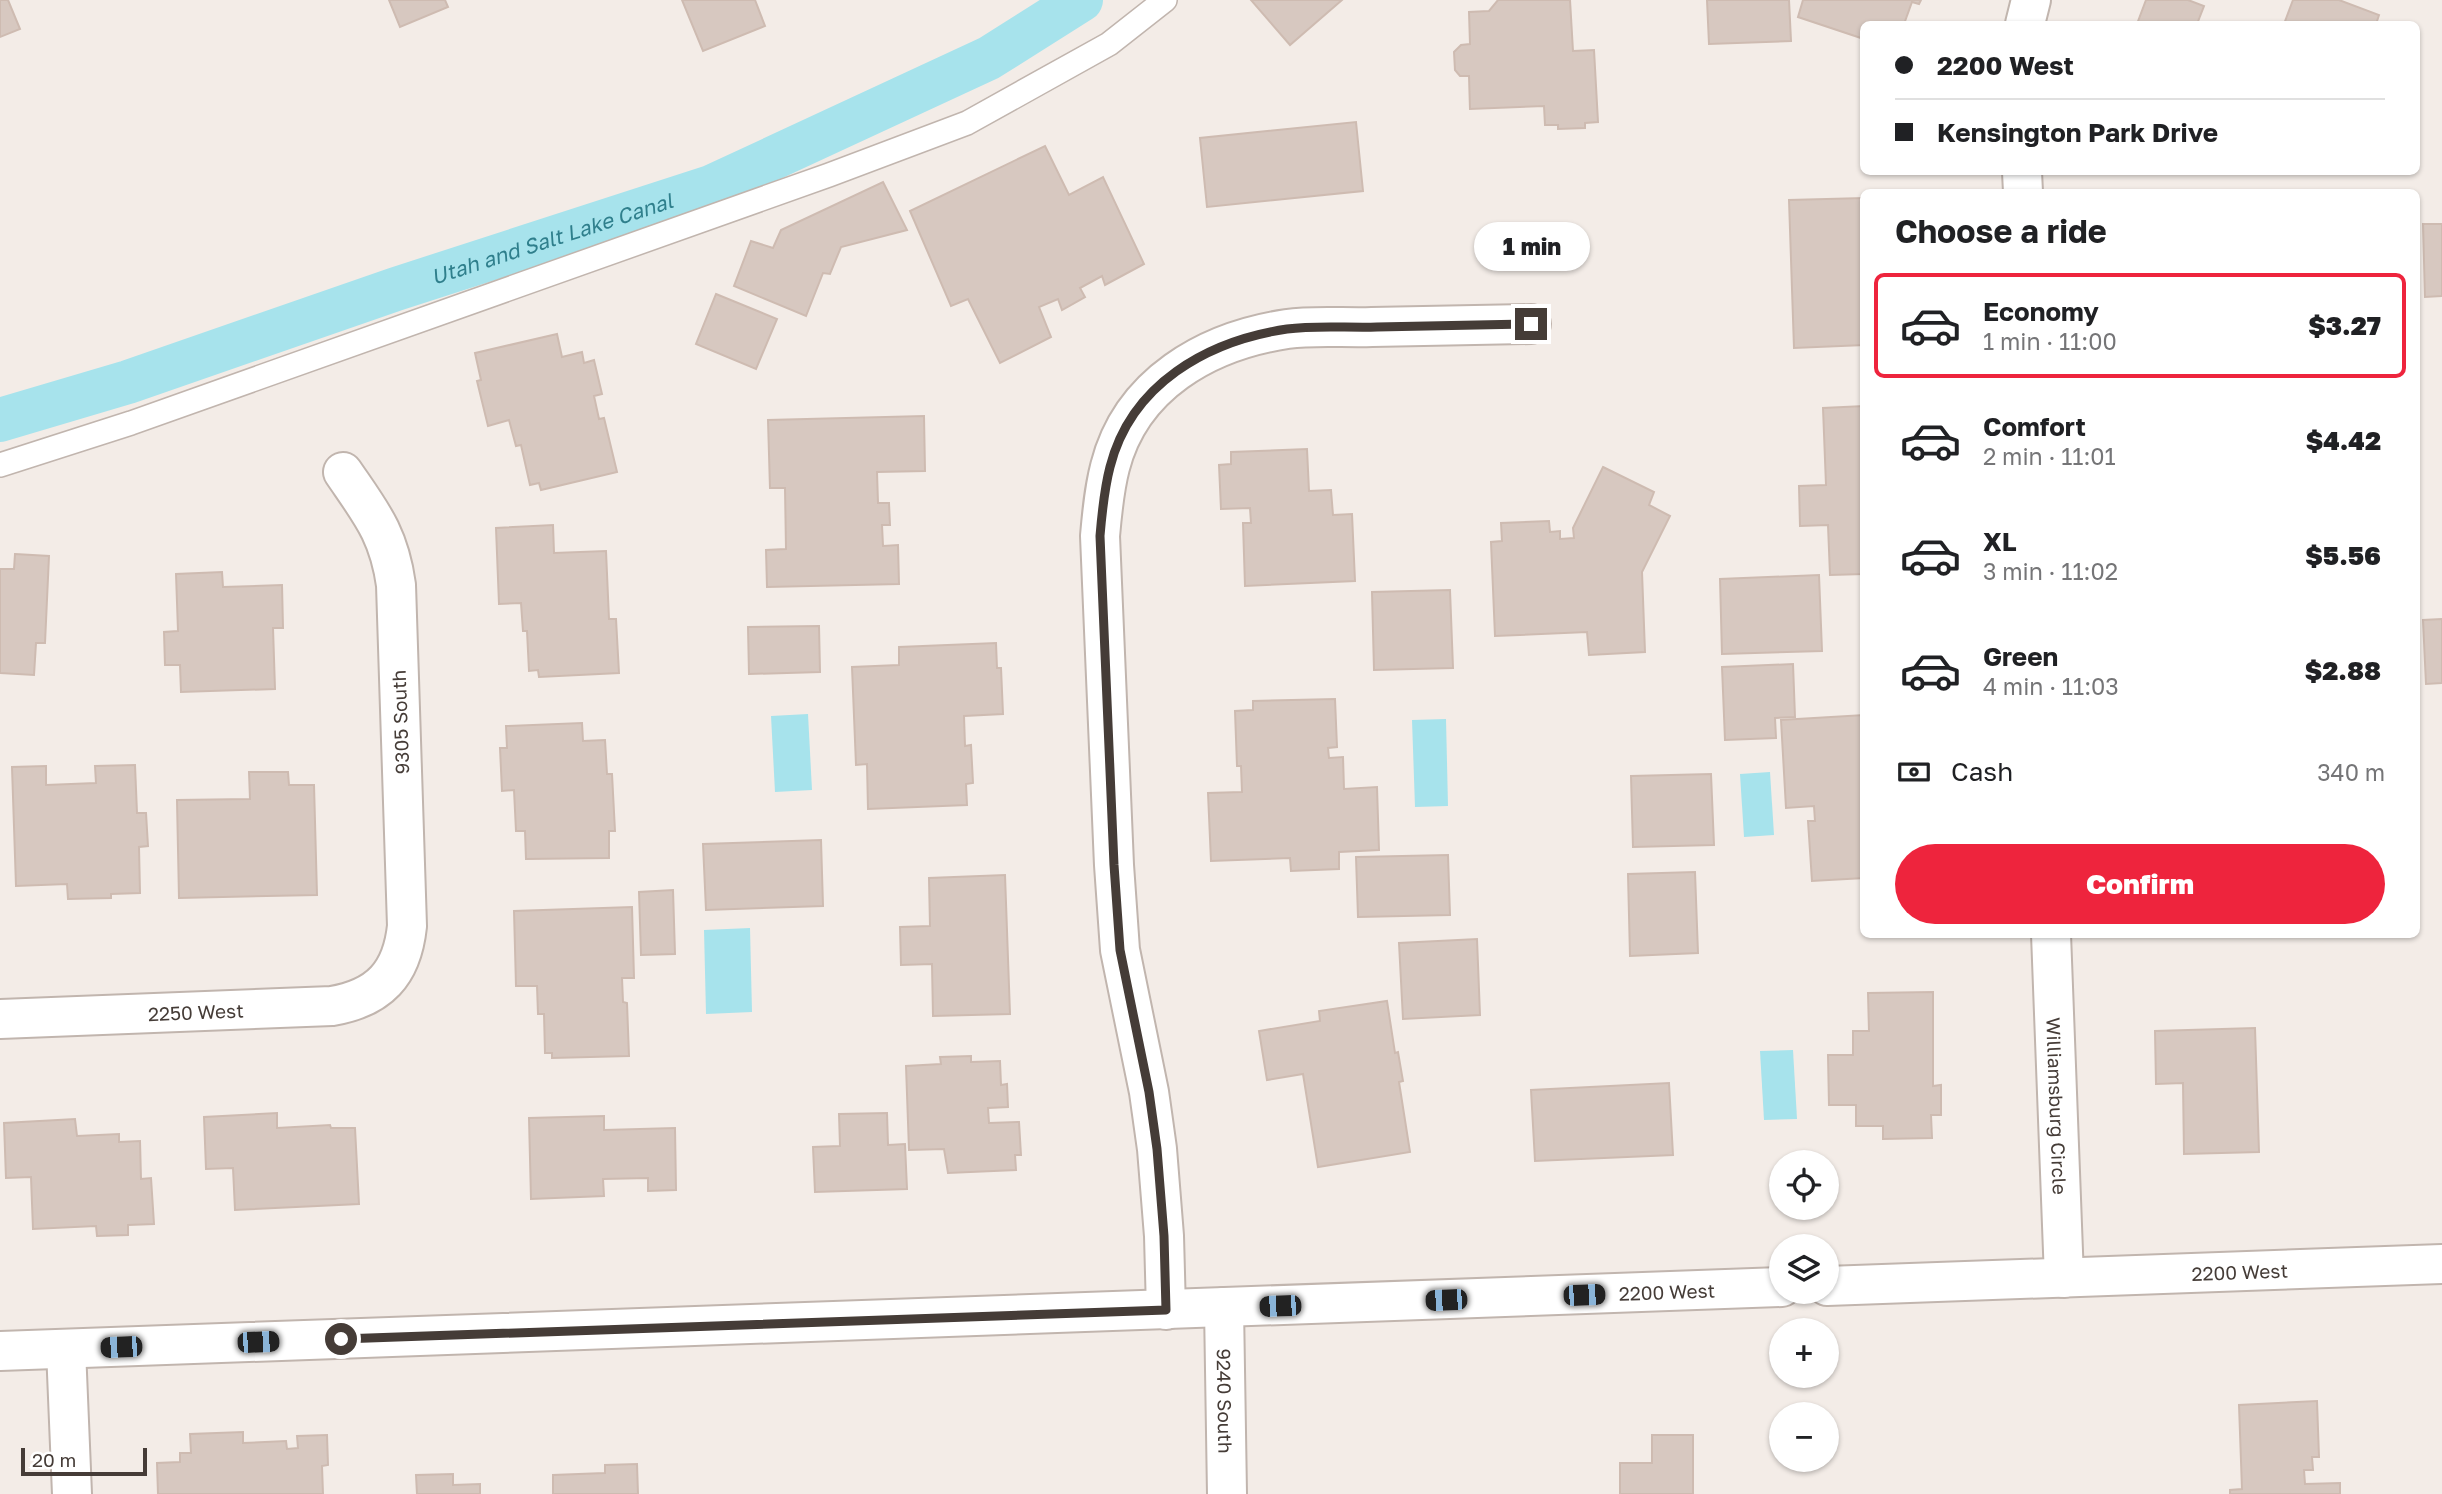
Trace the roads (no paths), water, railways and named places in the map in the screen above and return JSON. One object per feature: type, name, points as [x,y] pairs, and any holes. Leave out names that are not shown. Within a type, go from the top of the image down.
[{"type":"street","points":[[2026,21],[2031,0]]},
{"type":"street","points":[[1166,1310],[1164,1236],[1157,1149],[1149,1092],[1120,950],[1114,865],[1100,536],[1103,498],[1110,465],[1128,423],[1152,391],[1193,359],[1233,341],[1289,329],[1531,324]]},
{"type":"street","name":"9305 South","points":[[342,472],[379,523],[388,542],[396,585],[407,926],[397,965],[386,982]]},
{"type":"street","name":"Williamsburg Circle","points":[[2050,938],[2064,1278]]},
{"type":"street","name":"2250 West","points":[[0,1019],[332,1006],[361,999],[386,982]]},
{"type":"street","name":"2200 West","points":[[1839,1286],[2442,1264]]},
{"type":"street","name":"2200 West","points":[[0,1351],[1769,1287]]},
{"type":"street","name":"9240 South","points":[[1224,1307],[1227,1494]]},
{"type":"street","points":[[66,1349],[72,1494]]},
{"type":"lane","points":[[0,465],[158,414],[816,179],[967,122],[1109,44],[1165,0]]},
{"type":"water","points":[[808,714],[812,790],[775,792],[771,716]]},
{"type":"water","points":[[1446,719],[1448,806],[1415,807],[1412,720]]},
{"type":"water","points":[[1770,772],[1774,835],[1744,837],[1740,774]]},
{"type":"water","points":[[750,928],[752,1012],[706,1014],[704,930]]},
{"type":"water","points":[[1793,1050],[1797,1119],[1764,1120],[1760,1051]]},
{"type":"waterway","name":"Utah and Salt Lake Canal","points":[[0,420],[128,382],[396,289],[711,187],[989,58],[1081,0]]}]
